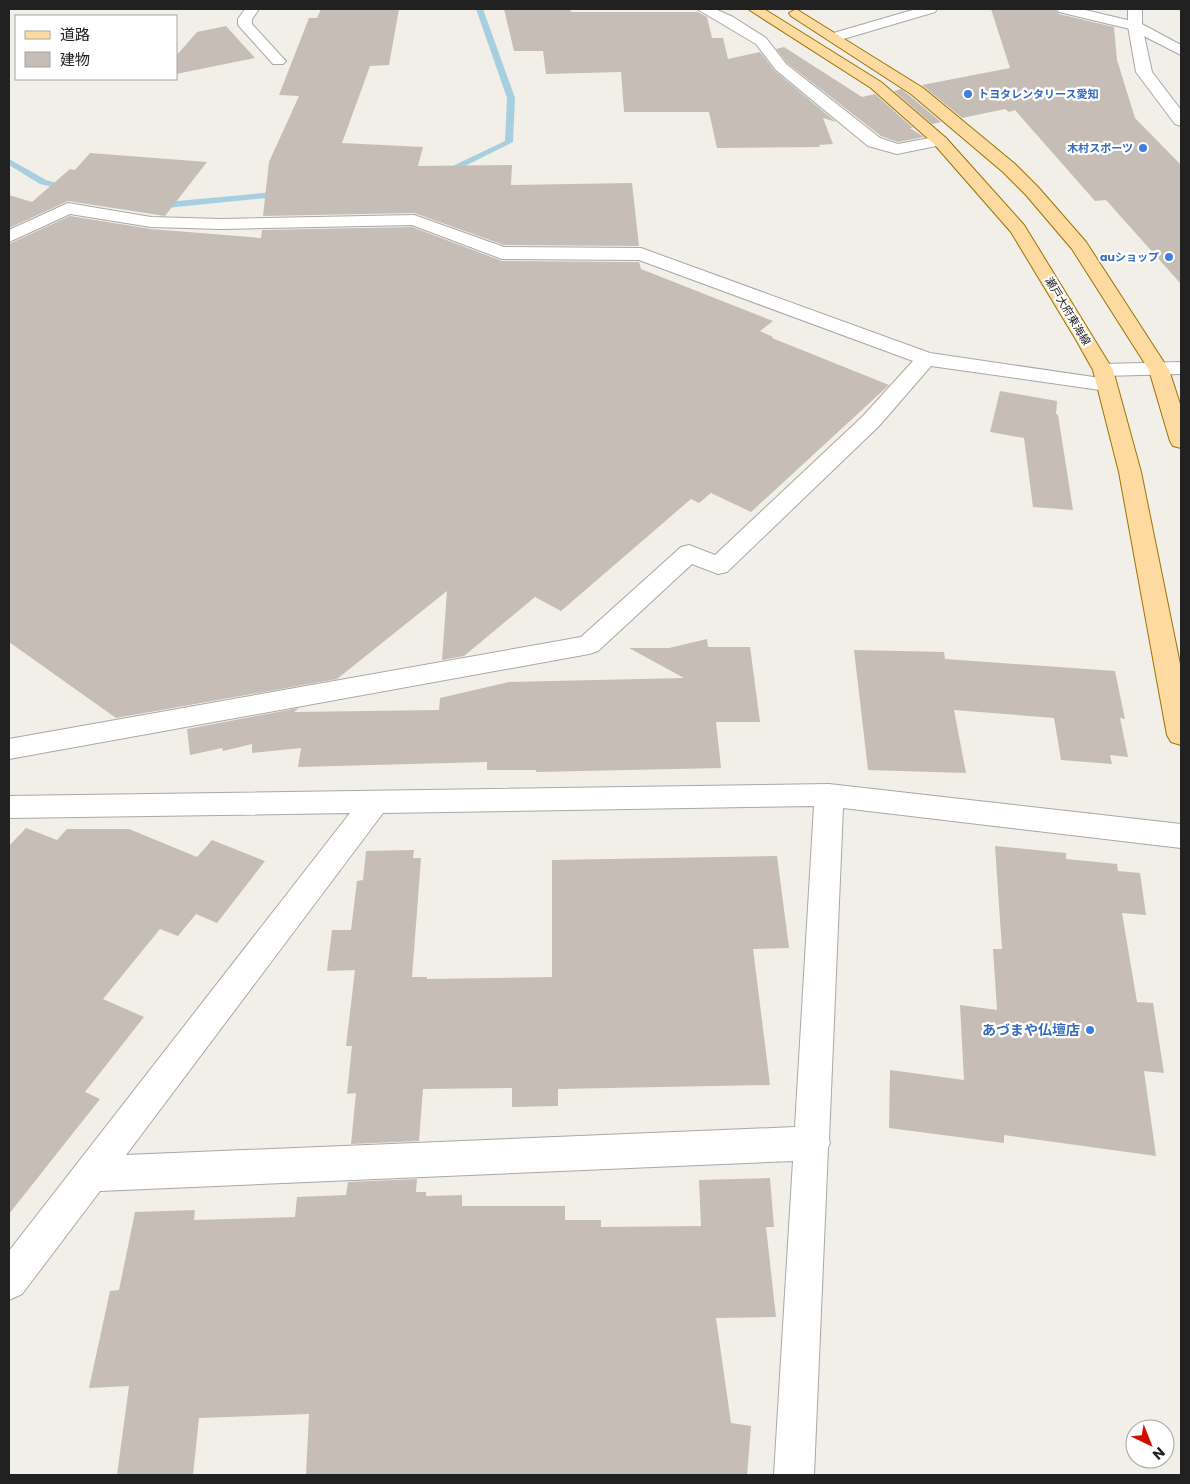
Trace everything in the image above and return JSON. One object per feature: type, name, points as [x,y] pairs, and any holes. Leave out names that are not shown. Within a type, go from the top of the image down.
[{"type":"main road","name":"瀬戸大府東海線","points":[[755,9],[876,85],[940,141],[1018,229],[1105,378],[1130,472],[1181,735]]},
{"type":"main road","points":[[791,9],[916,91],[1009,168],[1032,191],[1079,246],[1159,370],[1176,406],[1181,441]]},
{"type":"street","points":[[252,9],[245,18],[245,24],[278,61]]},
{"type":"street","points":[[704,9],[728,20],[761,41],[781,67],[874,142],[897,149],[940,141]]},
{"type":"street","points":[[835,37],[930,9]]},
{"type":"street","points":[[1064,9],[1135,26],[1181,51]]},
{"type":"street","points":[[1135,9],[1135,26],[1144,72],[1181,121]]},
{"type":"street","points":[[9,237],[68,208],[150,222],[221,224],[414,220],[502,253],[641,254],[926,358],[1105,378],[1181,368]]},
{"type":"street","points":[[9,749],[589,645],[689,553],[718,566],[871,421],[926,358]]},
{"type":"street","points":[[794,1475],[813,1143],[829,795]]},
{"type":"street","points":[[9,807],[829,795],[1181,836]]},
{"type":"street","points":[[9,1281],[376,801]]},
{"type":"street","points":[[91,1174],[813,1143]]},
{"type":"building","points":[[321,9],[399,9],[389,65],[370,66],[342,143],[423,147],[418,166],[512,165],[511,185],[632,183],[639,246],[504,245],[414,213],[263,216],[269,162],[299,96],[279,95],[309,18],[317,18]]},
{"type":"building","points":[[504,9],[570,9],[571,12],[698,12],[707,17],[712,38],[723,38],[728,59],[760,52],[775,71],[836,122],[823,118],[833,144],[819,145],[820,147],[717,148],[709,112],[624,112],[621,72],[546,74],[543,51],[514,51]]},
{"type":"building","points":[[991,9],[1055,9],[1059,14],[1114,27],[1117,60],[1135,118],[1181,165],[1181,284],[1106,200],[1095,201],[1015,110],[1009,112],[1005,109],[962,118],[922,85],[1010,68]]},
{"type":"building","points":[[226,26],[255,58],[178,74],[178,54],[197,32]]},
{"type":"building","points":[[784,47],[862,97],[875,94],[913,128],[910,128],[924,137],[898,142],[881,136],[787,63],[776,49]]},
{"type":"building","points":[[901,89],[941,122],[932,124],[894,91]]},
{"type":"building","points":[[90,153],[207,162],[165,216],[68,201],[9,228],[9,195],[32,202],[70,169],[75,170]]},
{"type":"building","points":[[70,216],[151,229],[261,238],[262,230],[412,227],[502,261],[639,262],[641,269],[773,321],[760,331],[772,338],[889,385],[751,512],[711,493],[699,503],[691,499],[561,611],[535,597],[464,656],[442,660],[447,591],[337,679],[116,718],[9,642],[9,244]]},
{"type":"building","points":[[1000,391],[1057,401],[1056,414],[1058,415],[1073,510],[1033,507],[1024,438],[990,432]]},
{"type":"building","points":[[707,639],[708,647],[750,647],[760,722],[716,722],[721,768],[536,772],[536,770],[487,770],[487,762],[298,767],[301,748],[252,753],[252,744],[223,751],[222,748],[190,755],[187,729],[299,708],[294,712],[439,710],[440,698],[509,682],[684,678],[629,648],[669,648]]},
{"type":"building","points":[[854,650],[944,652],[945,659],[1115,671],[1125,719],[1120,718],[1128,757],[1110,755],[1112,764],[1061,760],[1054,718],[954,710],[966,773],[868,770]]},
{"type":"building","points":[[26,828],[57,840],[67,829],[129,829],[197,857],[212,840],[265,861],[217,923],[196,914],[178,936],[160,929],[103,999],[144,1017],[85,1092],[100,1099],[9,1214],[9,846]]},
{"type":"building","points":[[995,846],[1066,853],[1066,859],[1117,864],[1118,871],[1140,873],[1146,915],[1122,913],[1137,1002],[1153,1003],[1164,1073],[1144,1071],[1156,1156],[1004,1135],[1004,1143],[889,1128],[890,1070],[964,1080],[960,1005],[997,1010],[993,949],[1002,949]]},
{"type":"building","points":[[414,850],[413,858],[421,858],[412,977],[427,977],[427,979],[552,977],[552,860],[777,856],[789,948],[753,949],[770,1085],[558,1089],[558,1106],[512,1107],[512,1088],[423,1089],[419,1141],[351,1144],[356,1093],[347,1094],[352,1046],[346,1046],[355,970],[327,971],[332,930],[351,930],[357,881],[363,880],[366,851]]},
{"type":"building","points":[[770,1178],[774,1227],[766,1227],[776,1317],[716,1318],[731,1423],[751,1426],[747,1475],[306,1475],[309,1414],[199,1418],[193,1475],[117,1475],[129,1386],[89,1388],[110,1291],[119,1290],[135,1212],[195,1210],[194,1220],[295,1217],[297,1197],[346,1195],[348,1182],[417,1179],[416,1192],[426,1192],[426,1196],[462,1195],[462,1206],[565,1206],[565,1220],[601,1220],[601,1227],[701,1226],[699,1180]]},
{"type":"waterway","points":[[443,174],[509,142],[511,98],[479,9]]},
{"type":"waterway","points":[[9,162],[43,182],[69,188]]},
{"type":"waterway","points":[[156,206],[284,194]]},
{"type":"place","name":"トヨタレンタリース愛知","points":[[968,94]]},
{"type":"place","name":"木村スポーツ","points":[[1143,148]]},
{"type":"place","name":"auショップ","points":[[1169,257]]},
{"type":"place","name":"あづまや仏壇店","points":[[1090,1030]]}]
